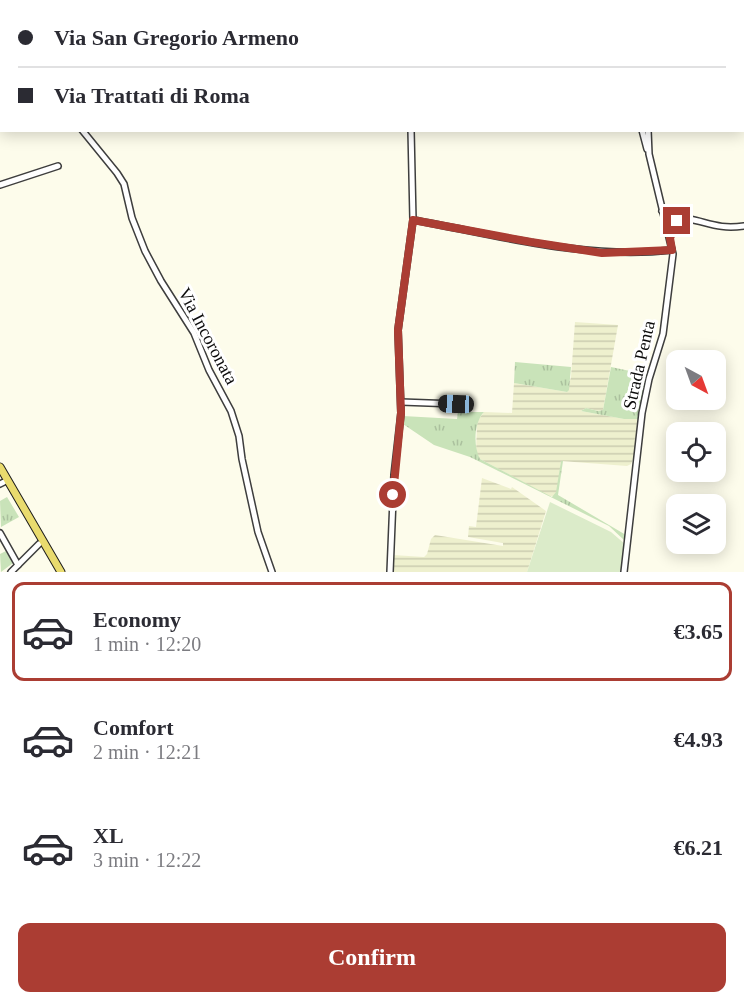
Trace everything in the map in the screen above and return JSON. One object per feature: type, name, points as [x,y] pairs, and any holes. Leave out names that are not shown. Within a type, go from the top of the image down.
[{"type":"main road","points":[[0,467],[61,572]]},
{"type":"main road","points":[[1,480],[56,572]]},
{"type":"street","name":"Via Incoronata","points":[[84,132],[124,184],[132,218],[145,251],[165,288],[194,333],[209,370],[231,411],[239,436],[258,532],[272,572]]},
{"type":"street","points":[[390,572],[394,475],[401,402],[398,330],[413,220],[411,132]]},
{"type":"street","points":[[643,132],[649,154]]},
{"type":"street","name":"Strada Penta","points":[[624,572],[642,413],[649,379],[663,334],[672,250],[649,154],[648,132]]},
{"type":"street","points":[[0,185],[58,166]]},
{"type":"street","points":[[662,211],[670,217],[687,218],[720,228],[744,226]]},
{"type":"street","points":[[670,238],[677,221],[682,218]]},
{"type":"street","points":[[413,220],[602,253],[672,250]]},
{"type":"street","points":[[401,402],[456,404]]},
{"type":"street","points":[[0,533],[15,569],[39,544]]},
{"type":"green space","points":[[575,322],[618,325],[603,410],[586,408],[581,411],[624,419],[639,419],[634,457],[631,464],[627,466],[561,461],[557,492],[554,496],[549,496],[480,459],[476,452],[477,425],[484,412],[512,413],[514,383],[567,392],[571,377]]},
{"type":"green space","points":[[515,362],[571,367],[569,390],[567,392],[514,383]]},
{"type":"green space","points":[[611,367],[649,375],[639,419],[624,419],[581,411],[586,408],[603,410]]},
{"type":"green space","points":[[458,412],[484,412],[478,422],[476,434],[476,448],[480,459],[552,497],[556,492],[561,461],[563,461],[558,495],[626,535],[626,538],[624,540],[609,526],[470,457],[434,445],[403,424],[403,416],[457,419]]},
{"type":"green space","points":[[482,478],[511,489],[512,487],[546,511],[527,572],[393,572],[393,555],[424,557],[435,535],[503,546],[503,543],[468,537],[469,526],[476,527]]},
{"type":"green space","points":[[7,497],[19,517],[1,527],[0,501]]},
{"type":"green space","points":[[550,502],[611,532],[626,545],[622,572],[527,572]]},
{"type":"green space","points":[[6,551],[13,563],[1,572],[0,554]]},
{"type":"route","points":[[393,495],[401,413],[398,330],[413,220],[602,253],[672,250],[670,238],[677,221]]}]
